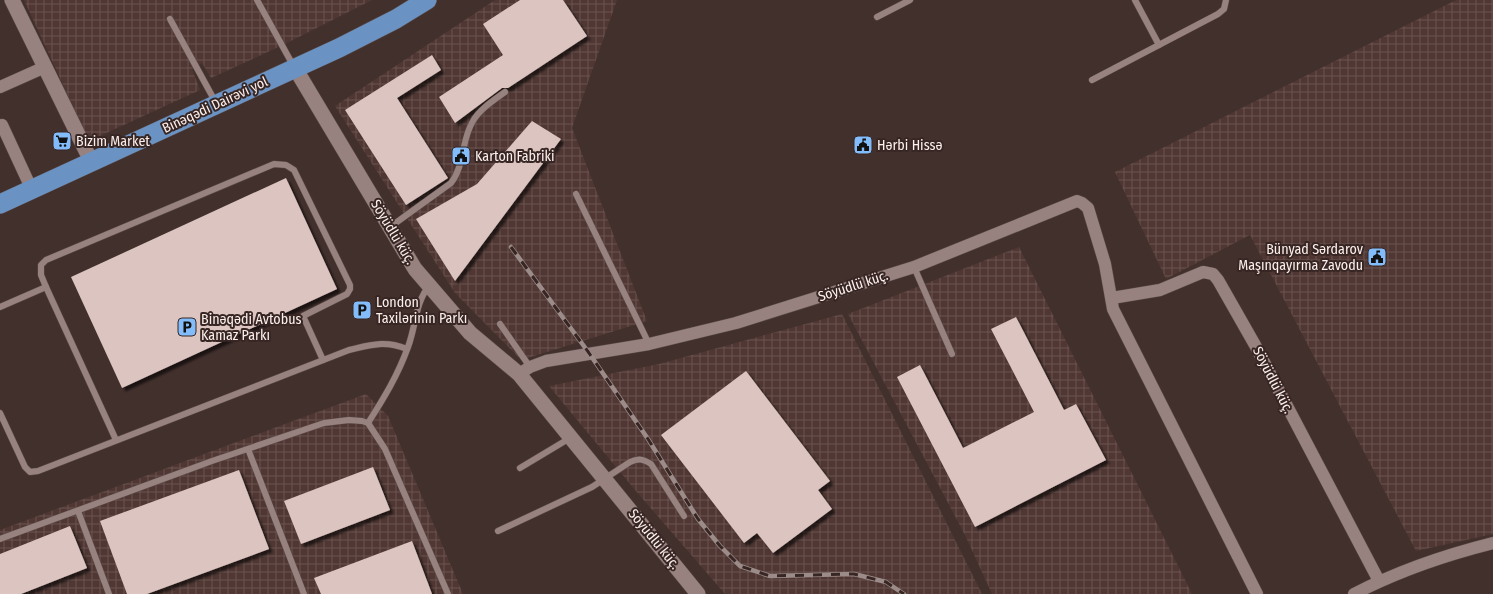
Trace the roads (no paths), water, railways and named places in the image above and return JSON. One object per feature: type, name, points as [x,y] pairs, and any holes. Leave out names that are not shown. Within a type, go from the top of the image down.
[{"type":"main road","name":"Binəqədi Dairəvi yol","points":[[0,204],[92,163],[371,33],[428,0]]},
{"type":"street","points":[[12,0],[92,163]]},
{"type":"street","points":[[0,88],[45,67]]},
{"type":"street","name":"Söyüdlü küç.","points":[[295,68],[415,269],[470,333],[525,370],[571,437],[606,478],[698,594]]},
{"type":"street","points":[[2,125],[32,190]]},
{"type":"street","name":"Söyüdlü küç.","points":[[525,370],[569,356],[649,344],[736,323],[914,267],[1077,200],[1088,208],[1105,264],[1113,309],[1256,594]]},
{"type":"street","name":"Söyüdlü küç.","points":[[1112,298],[1160,290],[1203,272],[1213,274],[1218,280],[1255,344],[1379,581]]},
{"type":"street","points":[[1354,594],[1379,581],[1443,556],[1493,543]]},
{"type":"lane","points":[[257,0],[295,68]]},
{"type":"lane","points":[[877,17],[910,0]]},
{"type":"lane","points":[[1135,0],[1159,45]]},
{"type":"lane","points":[[1092,80],[1218,14],[1224,9],[1226,0]]},
{"type":"lane","points":[[170,19],[217,105]]},
{"type":"lane","points":[[390,227],[451,183],[458,174],[472,122],[482,110],[505,92]]},
{"type":"lane","points":[[116,440],[46,287],[41,275],[41,265],[46,260],[274,164],[286,166],[294,170],[350,285],[350,289],[347,294],[303,316],[323,360]]},
{"type":"lane","points":[[576,194],[649,344]]},
{"type":"lane","points":[[914,267],[952,354]]},
{"type":"lane","points":[[368,423],[387,394],[407,349],[420,298],[429,286]]},
{"type":"lane","points":[[0,307],[46,287]]},
{"type":"lane","points":[[500,324],[525,370]]},
{"type":"lane","points":[[0,413],[25,468],[30,472],[38,471],[349,350],[381,343],[396,345],[407,349]]},
{"type":"lane","points":[[0,539],[324,423],[350,420],[368,423],[385,449],[448,594]]},
{"type":"lane","points":[[520,468],[571,437]]},
{"type":"lane","points":[[248,449],[304,594]]},
{"type":"lane","points":[[498,531],[592,487],[630,462],[643,459],[651,464],[684,516]]},
{"type":"lane","points":[[78,511],[109,594]]},
{"type":"railway","points":[[511,247],[589,353],[648,439],[698,519],[720,546],[740,566],[770,576],[854,574],[886,582],[904,594]]},
{"type":"place","name":"Bizim Market","points":[[62,141]]},
{"type":"place","name":"Hərbi Hissə","points":[[863,145]]},
{"type":"place","name":"Karton Fabriki","points":[[461,156]]},
{"type":"place","name":"Bünyad Sərdarov Maşınqayırma Zavodu","points":[[1377,257]]},
{"type":"place","name":"London Taxilərinin Parkı","points":[[362,310]]},
{"type":"place","name":"Binəqədi Avtobus Kamaz Parkı","points":[[187,327]]}]
